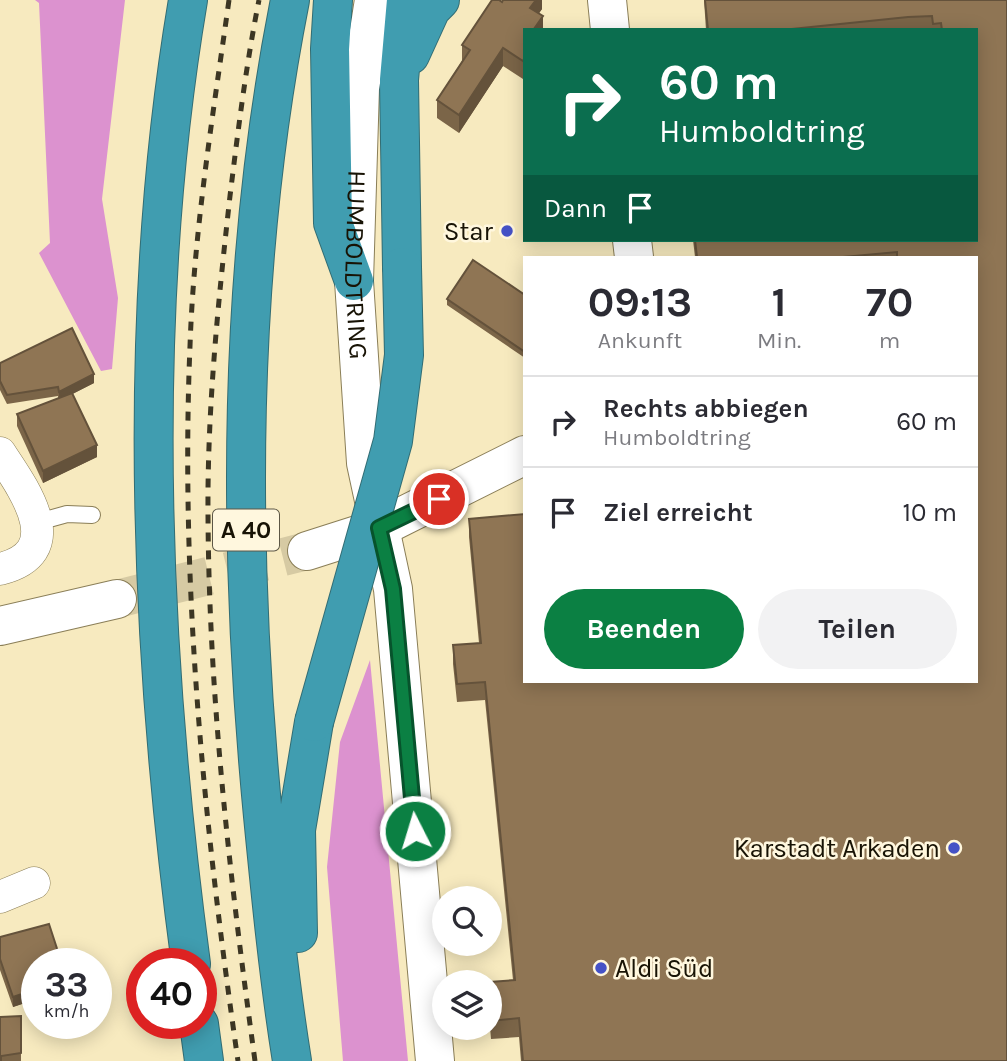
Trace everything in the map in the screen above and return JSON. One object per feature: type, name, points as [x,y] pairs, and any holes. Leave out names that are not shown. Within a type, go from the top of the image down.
[{"type":"highway","points":[[188,0],[170,128],[161,230],[156,341],[155,486],[165,722],[189,948]]},
{"type":"highway","name":"A 40","points":[[290,0],[267,144],[256,246],[249,348],[245,494],[251,699],[277,973],[294,1061]]},
{"type":"highway","points":[[333,0],[330,49],[333,223],[354,281]]},
{"type":"highway","points":[[294,1061],[298,915],[296,830],[314,722],[393,441],[404,355],[399,80],[406,0]]},
{"type":"highway","points":[[399,80],[431,9],[440,0]]},
{"type":"highway","points":[[201,1039],[204,1061]]},
{"type":"street","name":"HUMBOLDTRING","points":[[374,0],[360,88],[354,281],[366,463],[393,589],[435,1061]]},
{"type":"street","points":[[607,0],[610,28]]},
{"type":"street","points":[[0,453],[28,496],[38,522],[34,546],[18,565],[0,569]]},
{"type":"street","points":[[307,551],[379,528],[523,456]]},
{"type":"street","points":[[0,626],[117,599]]},
{"type":"street","points":[[0,897],[34,883]]},
{"type":"lane","points":[[38,522],[67,514],[92,515]]},
{"type":"shaded area","points":[[35,0],[125,0],[102,199],[118,298],[112,369],[101,371],[39,253],[50,243],[39,3]]},
{"type":"shaded area","points":[[370,660],[408,1061],[343,1061],[327,867],[340,742]]},
{"type":"building","points":[[492,0],[536,0],[530,8],[543,16],[535,28],[523,28],[523,61],[503,48],[459,115],[437,100],[470,50],[462,45]]},
{"type":"building","points":[[705,0],[1007,0],[1007,1061],[523,1061],[519,1018],[502,1020],[502,981],[515,980],[485,682],[457,684],[453,645],[481,643],[469,519],[523,514],[523,683],[978,683],[978,256],[897,256],[897,252],[854,256],[697,256],[695,242],[978,242],[978,28],[942,28],[941,23],[933,24],[932,16],[801,28],[708,28]]},
{"type":"building","points":[[473,260],[523,294],[523,351],[447,299]]},
{"type":"building","points":[[72,328],[94,374],[59,392],[58,387],[7,395],[0,381],[0,363]]},
{"type":"building","points":[[72,393],[97,445],[43,471],[17,414]]},
{"type":"building","points":[[49,924],[57,948],[21,948],[21,994],[13,997],[0,959],[0,937]]},
{"type":"building","points":[[21,1016],[21,1053],[1,1056],[1,1061],[0,1061],[0,1017]]},
{"type":"tunnel","points":[[117,599],[307,551]]},
{"type":"railway","points":[[229,0],[205,173],[192,303],[188,525],[205,794],[238,1061]]},
{"type":"railway","points":[[255,1061],[221,776],[211,633],[208,490],[212,380],[222,270],[243,98],[259,0]]},
{"type":"place","name":"Star","points":[[507,231]]},
{"type":"place","name":"Karstadt Arkaden","points":[[954,848]]},
{"type":"place","name":"Aldi Süd","points":[[601,968]]},
{"type":"route","points":[[415,831],[393,589],[379,528],[439,499]]}]
